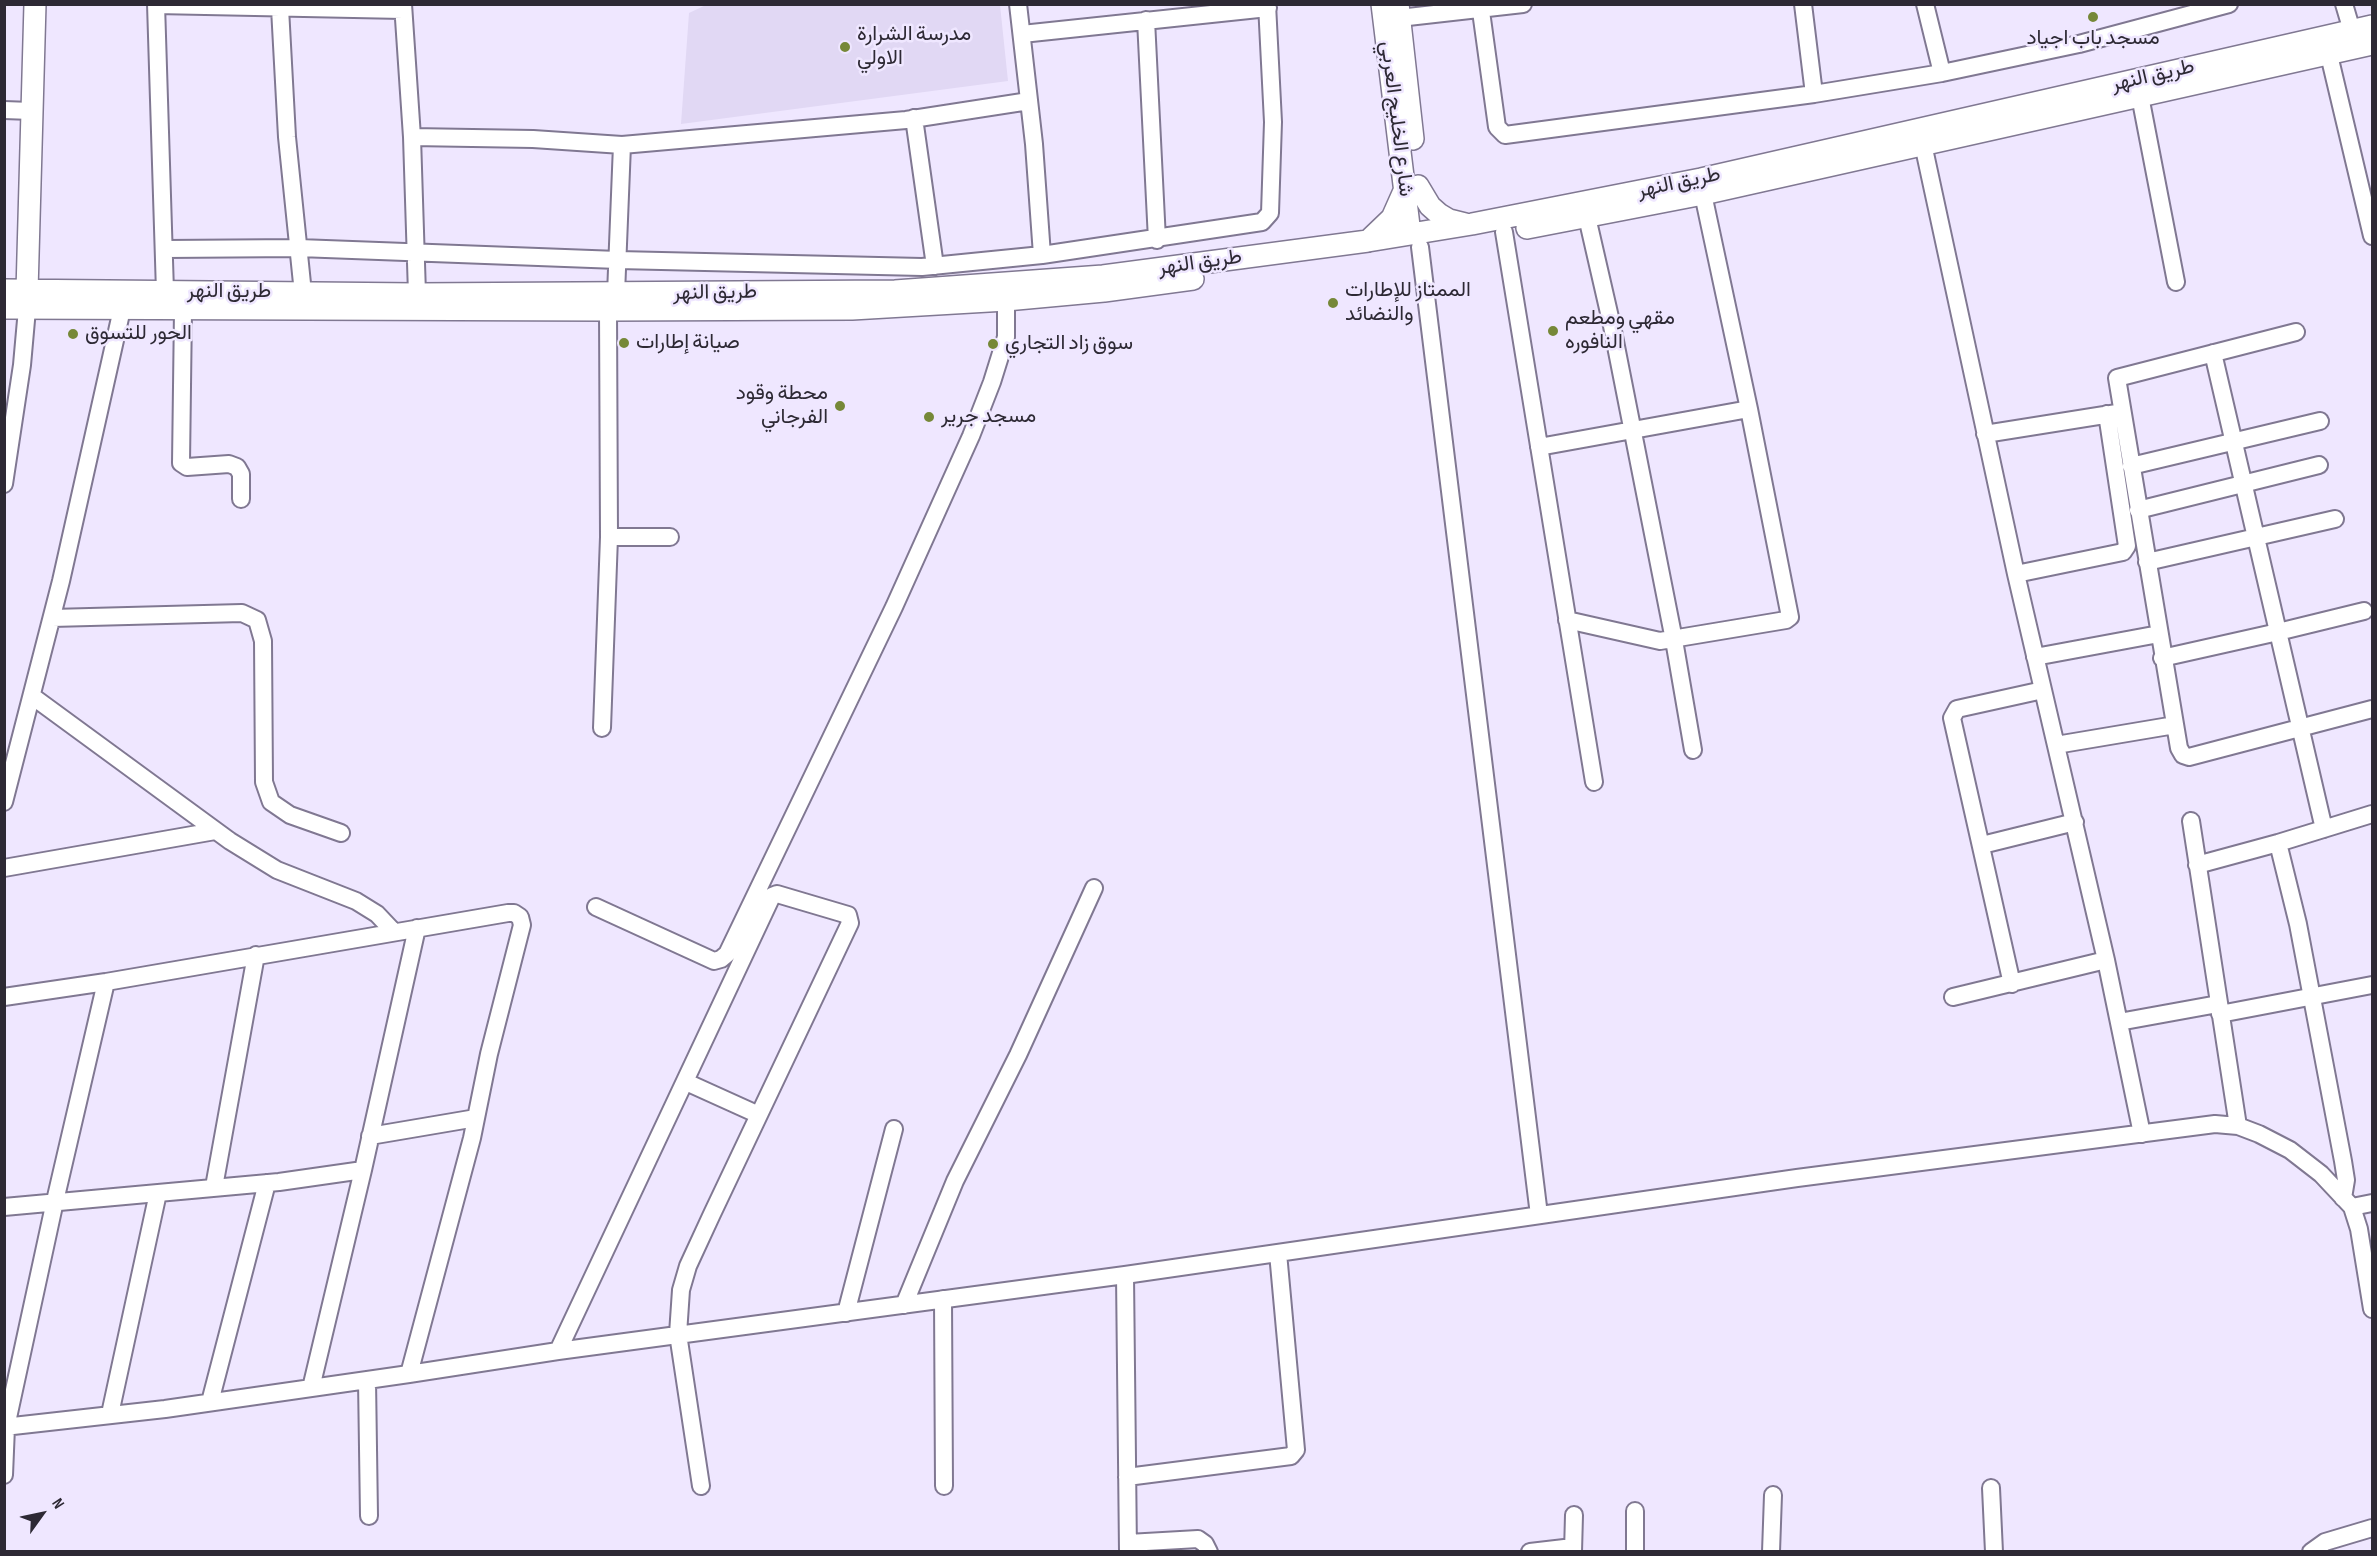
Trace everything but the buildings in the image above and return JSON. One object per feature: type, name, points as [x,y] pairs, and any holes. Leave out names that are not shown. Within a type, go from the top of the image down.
[{"type":"main road","points":[[27,300],[30,111],[35,4]]},
{"type":"main road","name":"شارع الخليج العربي","points":[[1382,4],[1418,238]]},
{"type":"main road","name":"شارع الخليج العربي","points":[[1398,11],[1411,186]]},
{"type":"main road","name":"طريق النهر","points":[[4,288],[27,300],[122,309],[183,310],[417,294],[852,309],[1006,300],[1104,291],[1418,238],[1701,179],[2362,28]]},
{"type":"main road","name":"طريق النهر","points":[[4,308],[55,291],[165,292],[304,301],[612,302],[895,291],[1103,276],[1368,241],[1504,232],[1703,194],[2373,44]]},
{"type":"main road","points":[[1368,241],[1392,218],[1411,186],[1439,214],[1460,223],[1472,225]]},
{"type":"main road","points":[[4,288],[27,263]]},
{"type":"main road","points":[[27,263],[37,278],[55,291]]},
{"type":"street","points":[[1018,4],[1038,188],[1042,255]]},
{"type":"street","points":[[1398,11],[1523,4]]},
{"type":"street","points":[[1803,4],[1814,94]]},
{"type":"street","points":[[1925,4],[1942,73]]},
{"type":"street","points":[[1480,7],[1497,127],[1505,135],[1814,94],[1942,73],[2067,46],[2200,8],[2229,4]]},
{"type":"street","points":[[2344,4],[2362,28]]},
{"type":"street","points":[[165,292],[156,5],[280,8],[403,7],[412,137],[417,294]]},
{"type":"street","points":[[165,249],[299,248],[618,260],[935,266],[1157,240],[1262,222],[1269,216],[1273,116],[1268,6],[1022,34]]},
{"type":"street","points":[[280,8],[286,137],[304,301]]},
{"type":"street","points":[[1146,20],[1157,240]]},
{"type":"street","points":[[2329,55],[2373,236]]},
{"type":"street","points":[[2140,96],[2176,282]]},
{"type":"street","points":[[412,137],[534,139],[622,145],[914,118],[1029,101]]},
{"type":"street","points":[[4,110],[30,111]]},
{"type":"street","points":[[914,118],[935,266]]},
{"type":"street","points":[[1923,144],[2016,574],[2106,960],[2142,1134]]},
{"type":"street","points":[[602,728],[609,537],[612,302],[618,260],[622,145]]},
{"type":"street","points":[[1567,620],[1655,640],[1674,640],[1786,620],[1790,617],[1703,194]]},
{"type":"street","points":[[1587,217],[1674,640],[1693,750]]},
{"type":"street","points":[[1504,232],[1594,782]]},
{"type":"street","points":[[1418,238],[1539,1215]]},
{"type":"street","points":[[4,484],[22,365],[27,300]]},
{"type":"street","points":[[596,907],[714,961],[727,954],[894,607],[971,436],[1006,337],[1006,300]]},
{"type":"street","points":[[4,802],[52,618],[122,309]]},
{"type":"street","points":[[183,310],[181,463],[187,467],[229,464],[237,467],[241,474],[241,499]]},
{"type":"street","points":[[2016,574],[2123,552],[2127,546],[2114,413],[2117,378],[2296,332]]},
{"type":"street","points":[[2213,353],[2324,829]]},
{"type":"street","points":[[1539,447],[1749,409]]},
{"type":"street","points":[[1985,434],[2114,413]]},
{"type":"street","points":[[2114,413],[2131,466],[2162,657],[2179,748],[2183,755],[2189,757],[2373,709]]},
{"type":"street","points":[[2131,466],[2320,421]]},
{"type":"street","points":[[2138,510],[2319,465]]},
{"type":"street","points":[[2147,562],[2335,519]]},
{"type":"street","points":[[609,537],[670,537]]},
{"type":"street","points":[[2162,657],[2364,611]]},
{"type":"street","points":[[52,618],[242,614],[258,620],[262,640],[264,782],[271,802],[290,815],[342,833]]},
{"type":"street","points":[[2035,657],[2159,634]]},
{"type":"street","points":[[2012,984],[1952,718],[1953,713],[1957,710],[2043,690]]},
{"type":"street","points":[[32,696],[215,831],[277,870],[356,901],[377,914],[394,932]]},
{"type":"street","points":[[2056,745],[2175,725]]},
{"type":"street","points":[[2197,865],[2373,814]]},
{"type":"street","points":[[2191,821],[2238,1126]]},
{"type":"street","points":[[1982,845],[2075,822]]},
{"type":"street","points":[[4,868],[215,831]]},
{"type":"street","points":[[2278,843],[2298,924],[2343,1161],[2348,1203],[2359,1229],[2373,1309]]},
{"type":"street","points":[[904,1305],[955,1181],[1018,1055],[1094,888]]},
{"type":"street","points":[[558,1351],[774,894],[848,915],[850,923],[688,1266],[681,1290],[678,1334],[701,1486]]},
{"type":"street","points":[[4,997],[106,982],[508,913],[514,913],[520,917],[522,925],[476,1118],[409,1374]]},
{"type":"street","points":[[311,1388],[417,928]]},
{"type":"street","points":[[214,1187],[256,955]]},
{"type":"street","points":[[1953,997],[2106,960]]},
{"type":"street","points":[[4,1475],[5,1427],[106,982]]},
{"type":"street","points":[[2119,1022],[2312,998],[2373,985]]},
{"type":"street","points":[[686,1082],[759,1115]]},
{"type":"street","points":[[370,1136],[476,1118]]},
{"type":"street","points":[[5,1427],[210,1402],[678,1334],[1125,1275],[1797,1178],[2215,1124],[2238,1126],[2289,1150],[2321,1174],[2348,1203],[2373,1203]]},
{"type":"street","points":[[846,1313],[894,1129]]},
{"type":"street","points":[[4,1207],[267,1183],[363,1170]]},
{"type":"street","points":[[210,1402],[267,1183]]},
{"type":"street","points":[[110,1414],[158,1193]]},
{"type":"street","points":[[1127,1477],[1291,1456],[1296,1450],[1278,1253]]},
{"type":"street","points":[[1125,1275],[1128,1547],[1198,1539],[1209,1551]]},
{"type":"street","points":[[943,1299],[944,1486]]},
{"type":"street","points":[[366,1380],[369,1516]]},
{"type":"street","points":[[1991,1488],[1994,1551]]},
{"type":"street","points":[[1772,1551],[1773,1495]]},
{"type":"street","points":[[1635,1511],[1635,1551]]},
{"type":"street","points":[[1530,1551],[1573,1549],[1574,1515]]},
{"type":"street","points":[[2312,1551],[2325,1542],[2373,1528]]},
{"type":"shaded area","name":"مدرسة الشرارة الاولي","points":[[706,5],[1000,5],[1008,81],[681,124],[689,13]]},
{"type":"place","name":"مسجد باب اجياد","points":[[2093,17]]},
{"type":"place","name":"مدرسة الشرارة الاولي","points":[[845,47]]},
{"type":"place","name":"الممتاز للإطارات والنضائد","points":[[1333,303]]},
{"type":"place","name":"مقهي ومطعم النافوره","points":[[1553,331]]},
{"type":"place","name":"الحور للتسوق","points":[[73,334]]},
{"type":"place","name":"صيانة إطارات","points":[[624,343]]},
{"type":"place","name":"سوق زاد التجاري","points":[[993,344]]},
{"type":"place","name":"محطة وقود الفرجاني","points":[[840,406]]},
{"type":"place","name":"مسجد جرير","points":[[929,417]]}]
